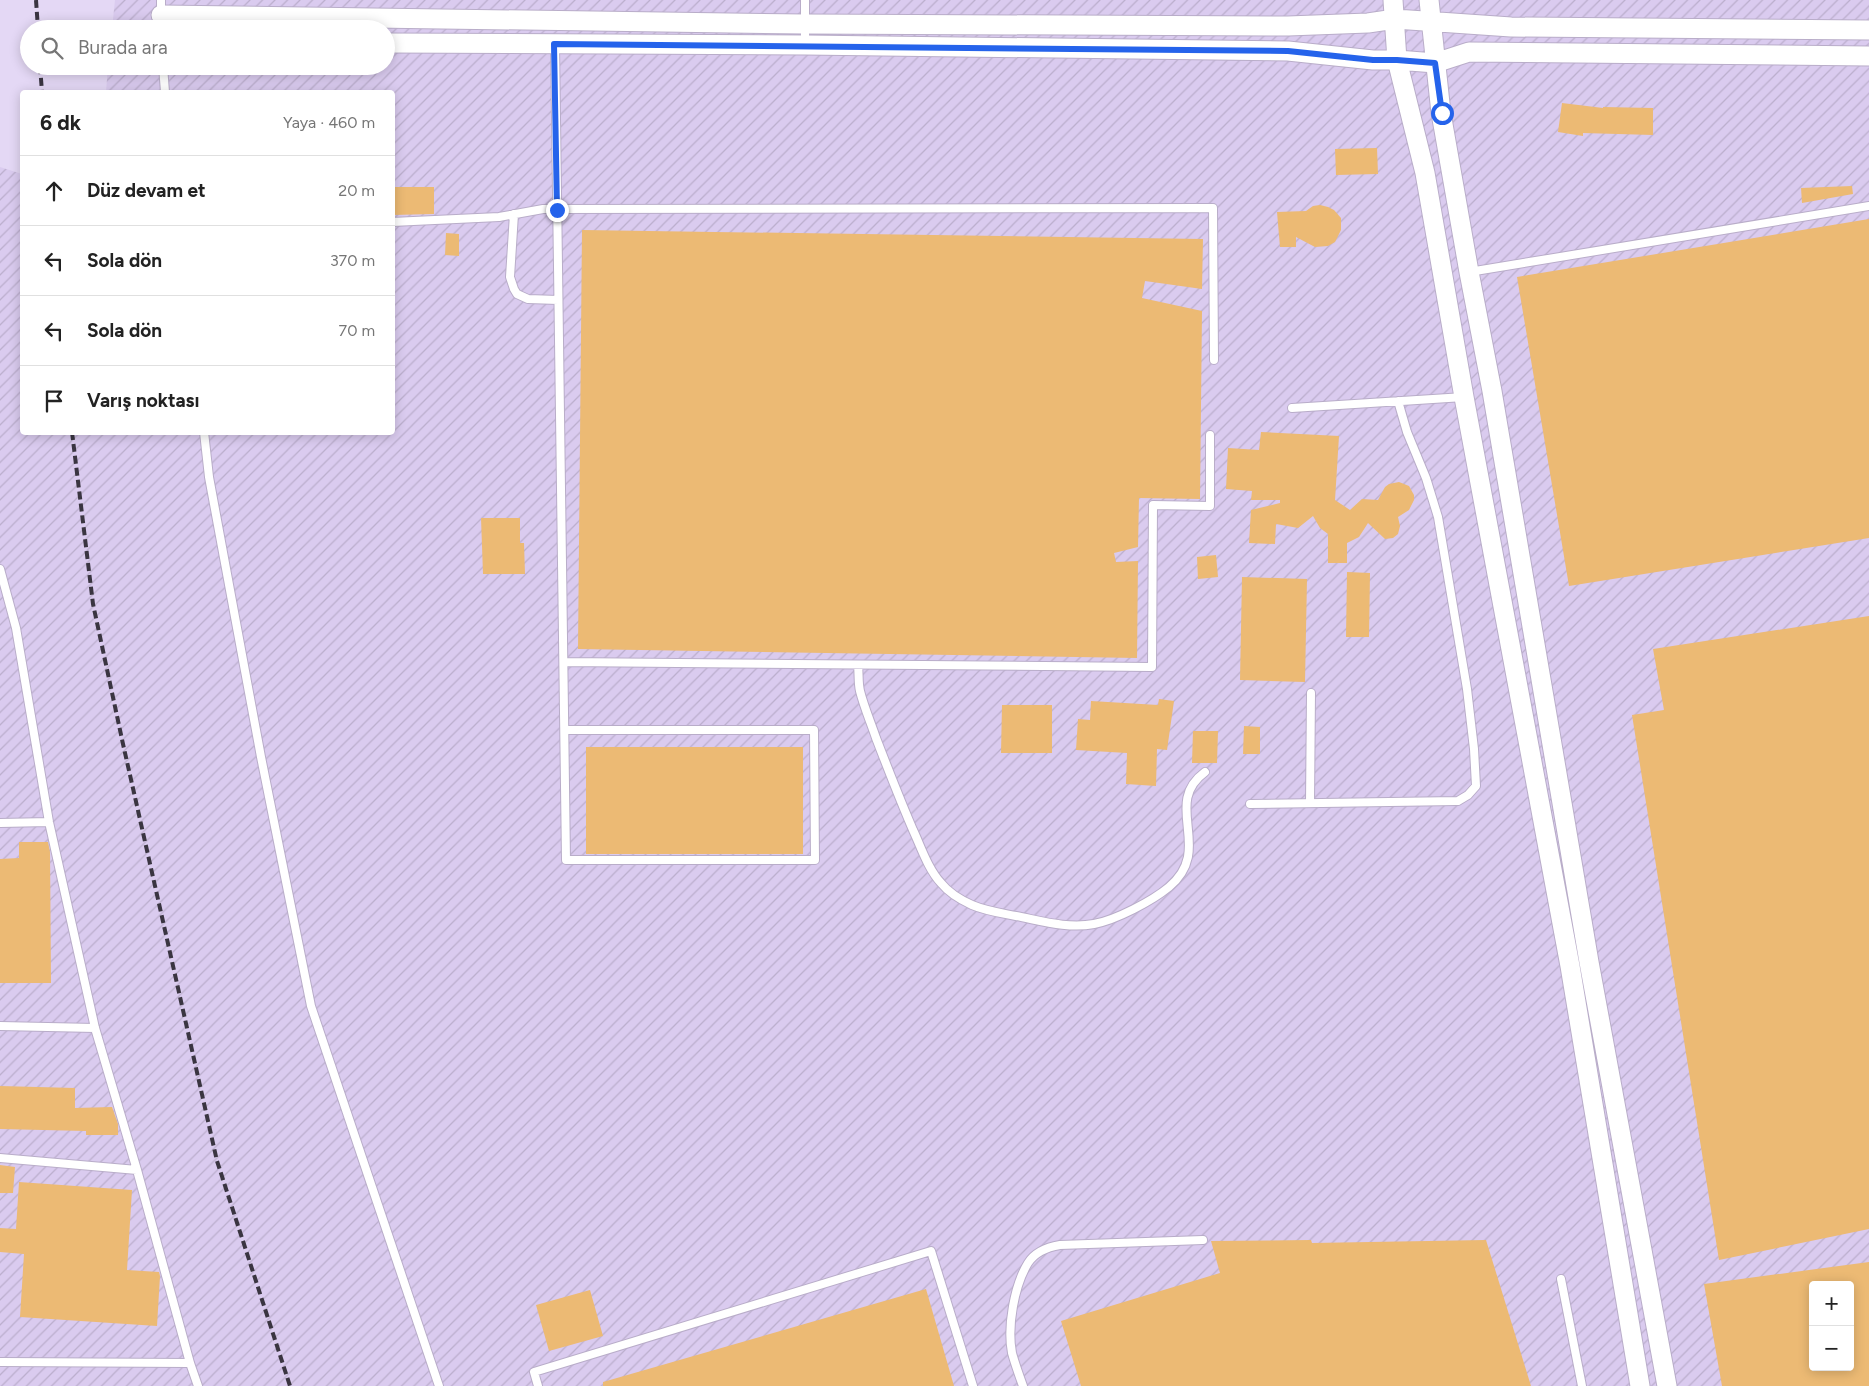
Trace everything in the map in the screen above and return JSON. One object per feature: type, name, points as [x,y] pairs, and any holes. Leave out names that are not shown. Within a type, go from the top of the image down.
[{"type":"street","points":[[1394,0],[1397,60],[1424,173],[1570,966],[1640,1386]]},
{"type":"street","points":[[1429,0],[1443,123],[1492,392],[1589,962],[1667,1386]]},
{"type":"street","points":[[161,15],[805,24],[1288,26],[1395,20],[1511,27],[1869,30]]},
{"type":"street","points":[[395,43],[805,45],[1288,51],[1373,60],[1435,63],[1468,52],[1869,56]]},
{"type":"street","points":[[1464,396],[1492,392]]},
{"type":"street","points":[[1570,966],[1589,962]]},
{"type":"lane","points":[[805,0],[805,45]]},
{"type":"lane","points":[[554,44],[566,860],[815,860],[814,730],[565,730]]},
{"type":"lane","points":[[164,75],[165,90]]},
{"type":"lane","points":[[1469,272],[1869,206]]},
{"type":"lane","points":[[395,222],[500,217],[536,210],[1213,208],[1214,360]]},
{"type":"lane","points":[[514,214],[510,277],[514,289],[517,294],[528,299],[558,300]]},
{"type":"lane","points":[[1292,408],[1464,396]]},
{"type":"lane","points":[[1250,804],[1458,801],[1468,795],[1476,786],[1467,689],[1438,517],[1426,478],[1406,432],[1398,401]]},
{"type":"lane","points":[[204,435],[210,477],[261,757],[311,1006],[439,1386]]},
{"type":"lane","points":[[564,662],[1152,667],[1153,505],[1210,506],[1210,435]]},
{"type":"lane","points":[[0,569],[16,628],[49,822],[95,1028],[198,1386]]},
{"type":"lane","points":[[858,665],[860,691],[896,789],[926,860],[940,883],[972,905],[985,910],[1055,924],[1081,926],[1116,918],[1163,892],[1180,875],[1188,858],[1190,849],[1186,800],[1193,784],[1205,772]]},
{"type":"lane","points":[[1310,803],[1311,693]]},
{"type":"lane","points":[[0,823],[49,822]]},
{"type":"lane","points":[[0,1026],[95,1028]]},
{"type":"lane","points":[[0,1158],[137,1170]]},
{"type":"lane","points":[[1023,1386],[1012,1353],[1011,1319],[1017,1291],[1028,1263],[1033,1257],[1046,1249],[1060,1245],[1204,1240]]},
{"type":"lane","points":[[538,1386],[534,1372],[931,1251],[973,1386]]},
{"type":"lane","points":[[1561,1279],[1582,1386]]},
{"type":"lane","points":[[0,1362],[190,1363]]},
{"type":"shaded area","points":[[115,0],[1869,0],[1869,1386],[0,1386],[0,167],[20,173],[20,435],[395,435],[395,90],[106,90],[107,75],[395,75],[395,20],[113,20]]},
{"type":"building","points":[[1562,103],[1603,108],[1653,108],[1653,135],[1583,133],[1583,136],[1558,132]]},
{"type":"building","points":[[1377,148],[1378,174],[1336,175],[1335,149]]},
{"type":"building","points":[[1852,186],[1853,194],[1802,203],[1801,188]]},
{"type":"building","points":[[395,187],[434,187],[434,214],[395,215]]},
{"type":"building","points":[[1320,205],[1334,210],[1341,218],[1341,230],[1335,242],[1328,246],[1315,247],[1296,237],[1296,247],[1280,247],[1277,212],[1306,211],[1313,206]]},
{"type":"building","points":[[1869,219],[1869,538],[1569,586],[1517,277]]},
{"type":"building","points":[[582,230],[1203,239],[1202,289],[1145,281],[1142,298],[1202,311],[1200,499],[1139,498],[1138,547],[1114,553],[1116,562],[1138,561],[1137,658],[578,649]]},
{"type":"building","points":[[446,233],[459,234],[459,256],[445,255]]},
{"type":"building","points":[[1261,432],[1339,436],[1335,500],[1350,510],[1362,499],[1378,500],[1385,487],[1389,484],[1399,482],[1409,486],[1414,495],[1414,500],[1409,510],[1398,517],[1400,526],[1398,534],[1393,538],[1385,539],[1368,523],[1359,537],[1347,543],[1347,563],[1328,563],[1328,534],[1320,528],[1313,516],[1298,528],[1276,524],[1275,544],[1249,543],[1251,510],[1280,503],[1280,500],[1251,500],[1252,491],[1226,489],[1228,448],[1259,450]]},
{"type":"building","points":[[481,518],[520,518],[520,543],[524,543],[525,574],[483,574]]},
{"type":"building","points":[[1216,555],[1218,577],[1198,579],[1197,557]]},
{"type":"building","points":[[1347,572],[1370,573],[1369,637],[1346,637]]},
{"type":"building","points":[[1242,577],[1307,579],[1305,682],[1240,680]]},
{"type":"building","points":[[1869,616],[1869,1229],[1719,1260],[1632,715],[1664,710],[1653,649]]},
{"type":"building","points":[[1159,699],[1174,701],[1167,750],[1157,749],[1156,786],[1126,784],[1127,753],[1076,750],[1078,719],[1090,720],[1091,701],[1158,705]]},
{"type":"building","points":[[1002,705],[1052,705],[1052,753],[1001,753]]},
{"type":"building","points":[[1244,726],[1260,727],[1260,754],[1243,754]]},
{"type":"building","points":[[1193,731],[1218,731],[1217,763],[1192,763]]},
{"type":"building","points":[[586,747],[803,747],[803,854],[586,854]]},
{"type":"building","points":[[19,842],[48,842],[50,852],[51,983],[0,983],[0,859],[19,858]]},
{"type":"building","points":[[0,1086],[75,1088],[75,1108],[112,1107],[118,1124],[118,1135],[86,1135],[86,1131],[0,1129]]},
{"type":"building","points":[[0,1165],[15,1167],[13,1193],[0,1193]]},
{"type":"building","points":[[19,1182],[132,1190],[127,1270],[159,1272],[157,1326],[20,1317],[24,1254],[0,1252],[0,1228],[16,1229]]},
{"type":"building","points":[[1311,1240],[1312,1243],[1486,1240],[1531,1386],[1081,1386],[1061,1321],[1220,1273],[1211,1241]]},
{"type":"building","points":[[1869,1262],[1869,1386],[1722,1386],[1704,1284]]},
{"type":"building","points":[[926,1289],[954,1386],[603,1386],[603,1382]]},
{"type":"building","points":[[590,1290],[603,1336],[549,1351],[536,1305]]},
{"type":"railway","points":[[36,0],[37,20]]},
{"type":"railway","points":[[41,75],[42,90]]},
{"type":"railway","points":[[72,435],[93,604],[217,1161],[290,1386]]},
{"type":"route","points":[[557,210],[554,44],[1288,51],[1373,60],[1435,63],[1442,113]]}]
